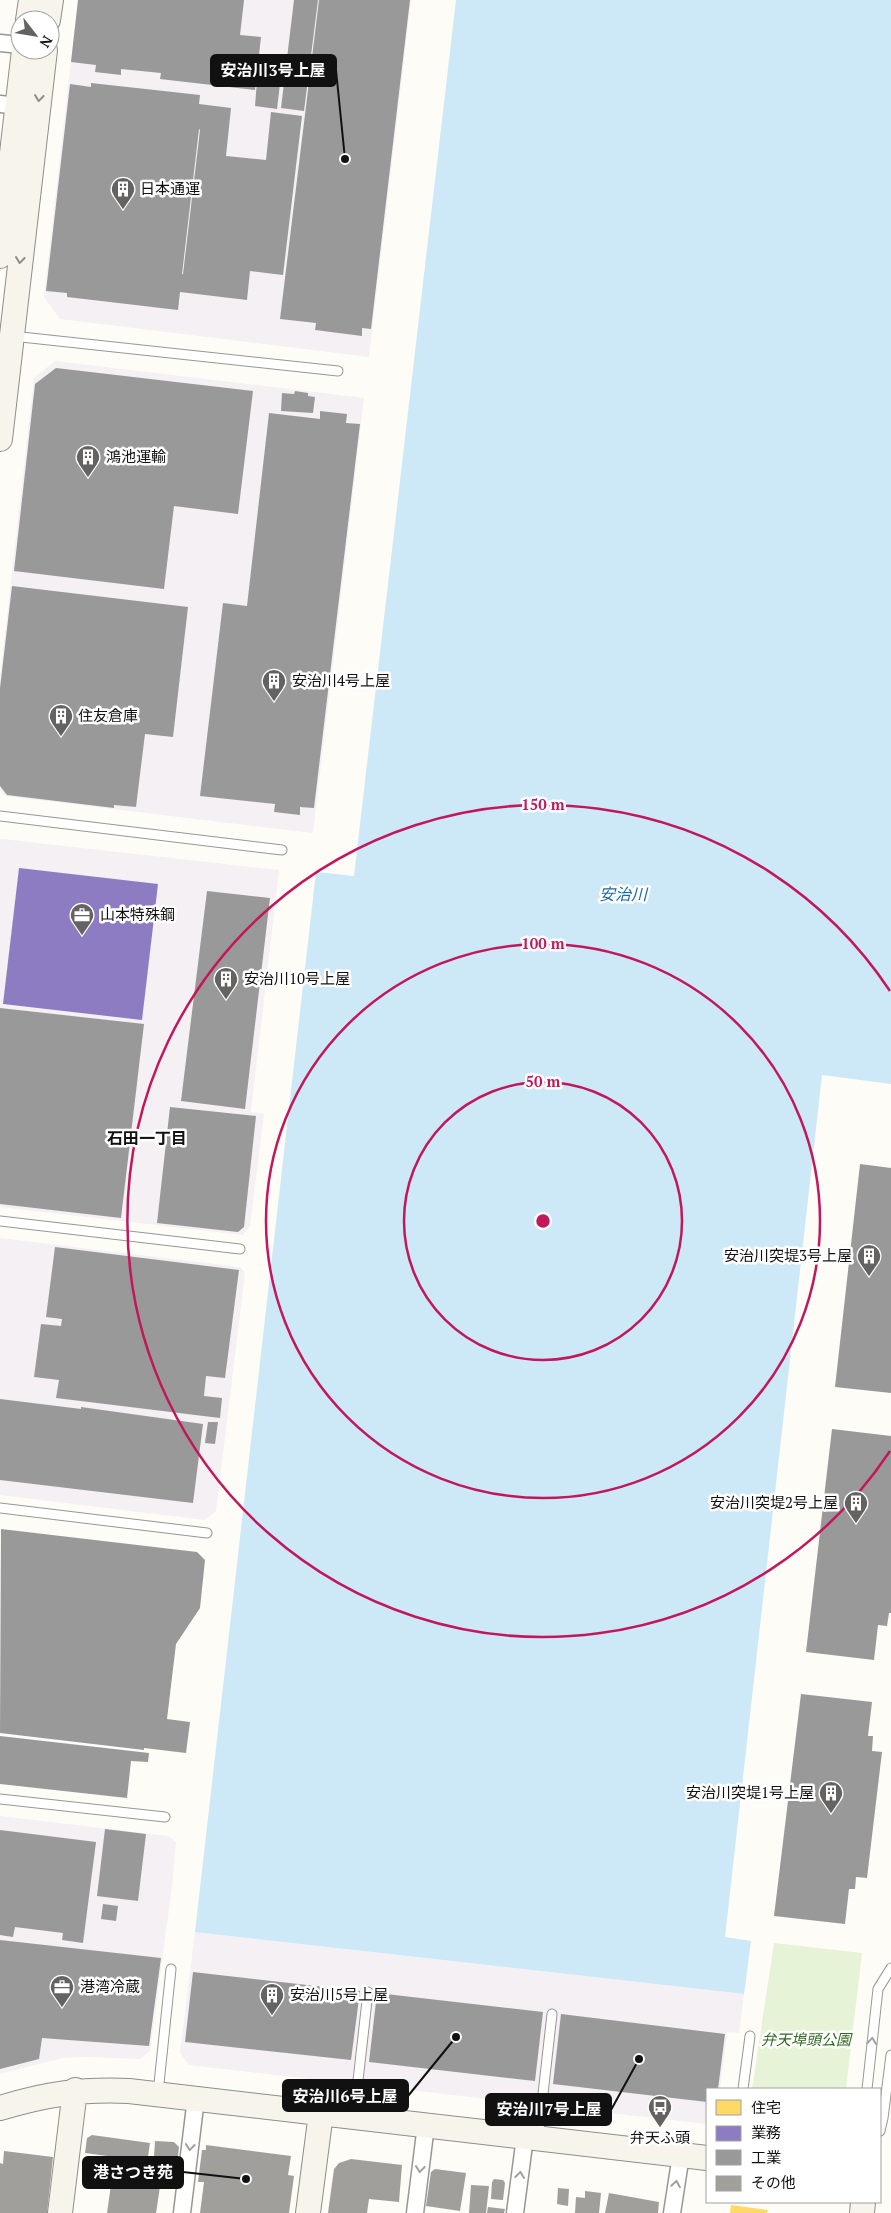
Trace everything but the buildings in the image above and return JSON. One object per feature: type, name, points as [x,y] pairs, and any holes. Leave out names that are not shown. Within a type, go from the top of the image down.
[{"type":"street","points":[[0,256],[9,105],[21,60]]},
{"type":"street","points":[[0,439],[43,60]]},
{"type":"street","points":[[0,358],[12,336]]},
{"type":"street","points":[[0,2108],[74,2090],[100,2089],[196,2098],[706,2158]]},
{"type":"street","points":[[60,2213],[74,2090]]},
{"type":"street","points":[[182,2213],[196,2098]]},
{"type":"street","points":[[308,2213],[321,2113]]},
{"type":"street","points":[[415,2213],[426,2125]]},
{"type":"street","points":[[515,2213],[531,2138]]},
{"type":"street","points":[[672,2213],[681,2155]]},
{"type":"lane","points":[[12,336],[338,371]]},
{"type":"lane","points":[[0,816],[282,850]]},
{"type":"lane","points":[[0,1221],[240,1249]]},
{"type":"lane","points":[[0,1508],[207,1533]]},
{"type":"lane","points":[[0,1799],[165,1816]]},
{"type":"lane","points":[[867,2088],[878,1989],[891,1968]]},
{"type":"lane","points":[[158,2094],[171,1969]]},
{"type":"lane","points":[[354,2117],[368,1992]]},
{"type":"lane","points":[[531,2138],[552,2014]]},
{"type":"lane","points":[[743,2088],[750,2036]]},
{"type":"lane","points":[[881,2127],[891,2055]]},
{"type":"shaded area","points":[[78,0],[411,0],[369,357],[60,319],[44,297]]},
{"type":"shaded area","points":[[55,361],[364,398],[313,833],[5,796],[0,789],[0,679],[34,378]]},
{"type":"shaded area","points":[[0,840],[279,870],[251,1112],[264,1114],[250,1226],[243,1235],[0,1207]]},
{"type":"shaded area","points":[[0,1238],[240,1267],[245,1273],[216,1511],[205,1520],[0,1495]]},
{"type":"shaded area","points":[[0,1816],[168,1836],[176,1842],[150,2051],[140,2059],[62,2058],[0,2074]]},
{"type":"shaded area","points":[[195,1932],[744,1994],[739,2033],[727,2032],[720,2088],[706,2088],[706,2124],[189,2065],[180,2053]]},
{"type":"green space","name":"弁天埠頭公園","points":[[774,1943],[862,1953],[846,2088],[752,2088]]},
{"type":"water","name":"安治川","points":[[456,0],[891,0],[891,1084],[822,1075],[725,1937],[751,1941],[744,1994],[195,1932],[316,872],[354,876]]},
{"type":"place","name":"安治川3号上屋","points":[[345,159]]},
{"type":"place","name":"日本通運","points":[[123,210]]},
{"type":"place","name":"鴻池運輸","points":[[88,478]]},
{"type":"place","name":"安治川4号上屋","points":[[274,702]]},
{"type":"place","name":"住友倉庫","points":[[61,737]]},
{"type":"place","name":"山本特殊鋼","points":[[82,936]]},
{"type":"place","name":"安治川10号上屋","points":[[226,1000]]},
{"type":"place","name":"安治川突堤3号上屋","points":[[869,1277]]},
{"type":"place","name":"安治川突堤2号上屋","points":[[856,1524]]},
{"type":"place","name":"安治川突堤1号上屋","points":[[831,1814]]},
{"type":"place","name":"港湾冷蔵","points":[[62,2008]]},
{"type":"place","name":"安治川5号上屋","points":[[272,2016]]},
{"type":"place","name":"安治川6号上屋","points":[[456,2037]]},
{"type":"place","name":"安治川7号上屋","points":[[639,2059]]},
{"type":"place","name":"弁天ふ頭","points":[[660,2128]]},
{"type":"place","name":"港さつき苑","points":[[246,2179]]},
{"type":"district","name":"石田一丁目","points":[[147,1138]]}]
